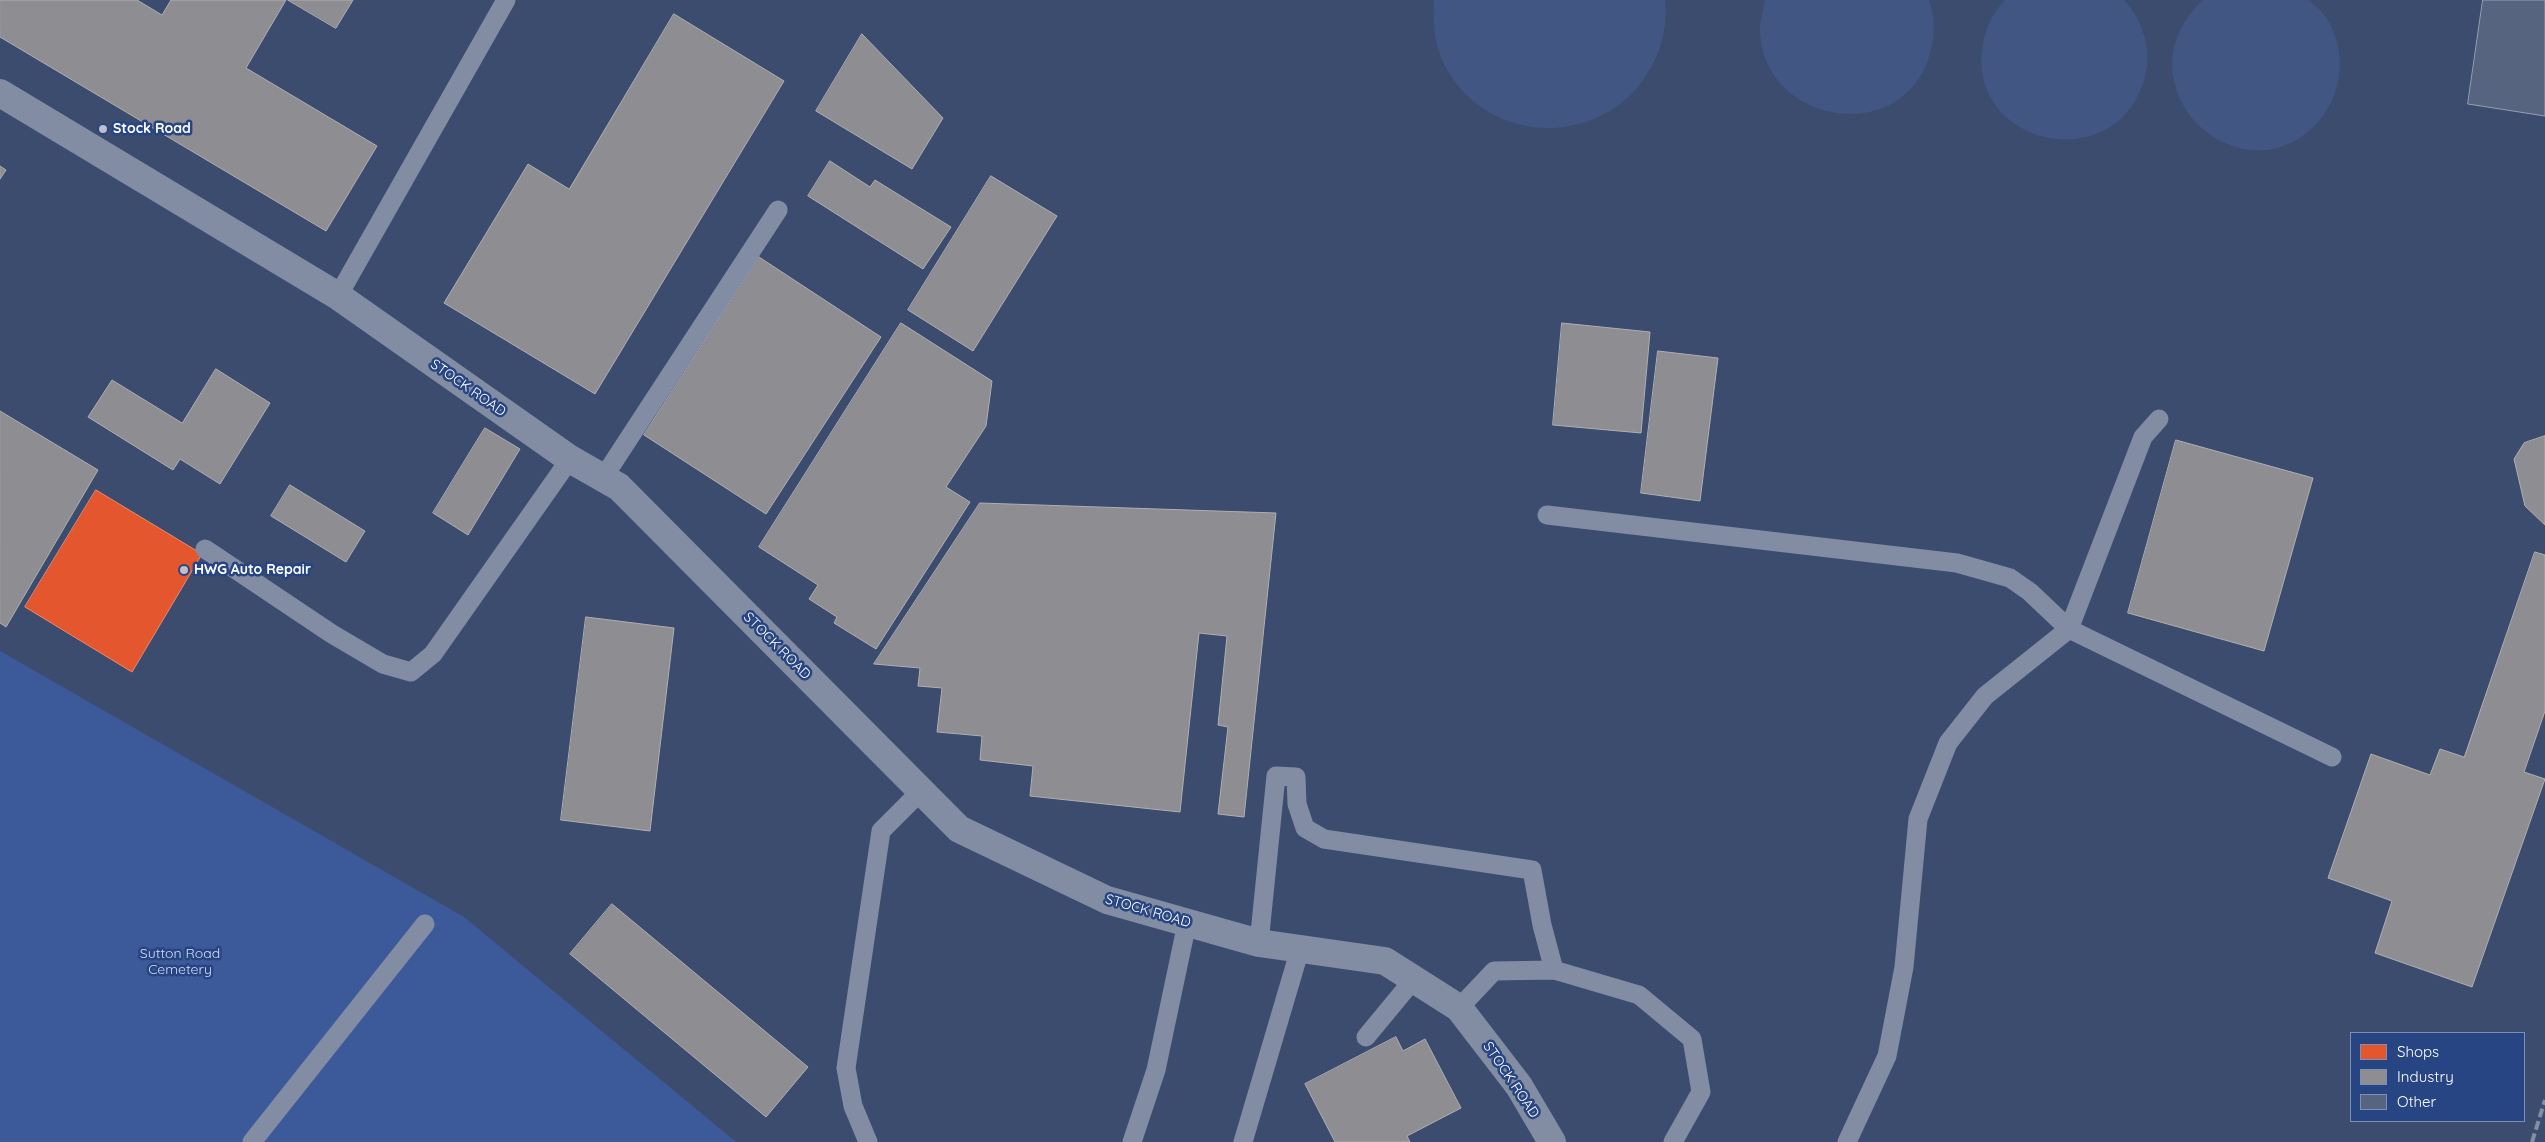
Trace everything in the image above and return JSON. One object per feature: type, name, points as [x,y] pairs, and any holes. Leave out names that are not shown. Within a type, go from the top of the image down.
[{"type":"street","name":"STOCK ROAD","points":[[0,93],[338,296],[570,460],[620,487],[959,829],[1107,900],[1259,943],[1385,961],[1460,1008],[1519,1086],[1552,1142]]},
{"type":"lane","points":[[338,296],[506,0]]},
{"type":"lane","points":[[603,478],[778,210]]},
{"type":"lane","points":[[1847,1142],[1887,1056],[1904,967],[1918,819],[1948,744],[1985,696],[2069,629],[2143,437],[2159,419]]},
{"type":"lane","points":[[205,549],[366,654],[390,667],[411,672],[433,654],[570,460]]},
{"type":"lane","points":[[1547,515],[1957,563],[2010,578],[2030,592],[2069,629],[2332,757]]},
{"type":"lane","points":[[1259,943],[1276,776],[1296,777],[1297,804],[1305,828],[1324,839],[1532,870],[1542,925],[1554,970]]},
{"type":"lane","points":[[868,1142],[853,1106],[846,1068],[881,831],[922,791]]},
{"type":"lane","points":[[1132,1142],[1156,1070],[1187,923]]},
{"type":"lane","points":[[252,1142],[425,924]]},
{"type":"lane","points":[[1243,1142],[1300,949]]},
{"type":"lane","points":[[1460,1008],[1494,972],[1554,970],[1640,995],[1692,1039],[1701,1092],[1673,1142]]},
{"type":"lane","points":[[1366,1037],[1414,979]]},
{"type":"green space","name":"Sutton Road Cemetery","points":[[0,651],[464,917],[736,1142],[0,1142]]},
{"type":"shaded area","points":[[1434,0],[1665,0],[1666,18],[1661,44],[1654,61],[1630,95],[1605,113],[1577,124],[1547,128],[1517,124],[1489,112],[1464,93],[1445,66],[1438,50],[1434,26]]},
{"type":"shaded area","points":[[1765,0],[1929,0],[1934,30],[1928,60],[1912,88],[1888,106],[1860,113],[1831,112],[1804,102],[1781,84],[1765,58],[1760,26]]},
{"type":"shaded area","points":[[2005,0],[2124,0],[2141,26],[2147,56],[2145,77],[2130,109],[2106,129],[2078,139],[2049,138],[2021,128],[1999,109],[1985,84],[1982,51],[1984,37],[1989,24]]},
{"type":"shaded area","points":[[2203,0],[2309,0],[2325,16],[2334,32],[2338,49],[2340,66],[2338,83],[2324,115],[2298,139],[2279,147],[2260,150],[2241,149],[2223,142],[2207,132],[2193,119],[2182,103],[2175,85],[2173,73],[2172,61],[2174,50],[2181,28]]},
{"type":"building: Shops","points":[[96,490],[202,554],[132,672],[25,607]]},
{"type":"building: Industry","points":[[0,0],[137,0],[162,15],[171,0],[286,0],[246,68],[377,146],[326,231],[0,37]]},
{"type":"building: Industry","points":[[288,0],[353,0],[336,28]]},
{"type":"building: Industry","points":[[674,14],[784,81],[595,394],[444,303],[528,164],[569,189]]},
{"type":"building: Industry","points":[[862,34],[943,118],[912,169],[816,111]]},
{"type":"building: Industry","points":[[830,161],[870,187],[875,180],[951,227],[923,269],[808,196]]},
{"type":"building: Industry","points":[[0,166],[6,170],[0,179]]},
{"type":"building: Industry","points":[[991,176],[1057,216],[973,351],[908,310]]},
{"type":"building: Industry","points":[[759,257],[881,337],[766,514],[644,435]]},
{"type":"building: Industry","points":[[901,323],[992,381],[986,426],[946,487],[970,502],[876,649],[834,623],[837,617],[809,599],[818,585],[759,547]]},
{"type":"building: Industry","points":[[1562,323],[1650,332],[1641,433],[1553,425]]},
{"type":"building: Industry","points":[[1658,351],[1718,358],[1700,501],[1641,493]]},
{"type":"building: Industry","points":[[216,369],[270,403],[220,484],[180,459],[173,470],[88,417],[112,380],[182,423]]},
{"type":"building: Industry","points":[[0,411],[98,470],[6,627],[0,623]]},
{"type":"building: Industry","points":[[485,428],[520,449],[468,535],[433,513]]},
{"type":"building: Industry","points":[[2545,436],[2545,525],[2525,506],[2514,459],[2524,443]]},
{"type":"building: Industry","points":[[2176,440],[2313,478],[2264,651],[2128,613]]},
{"type":"building: Industry","points":[[290,485],[365,531],[346,562],[271,516]]},
{"type":"building: Industry","points":[[980,503],[1276,513],[1244,817],[1218,814],[1228,727],[1218,725],[1227,636],[1199,633],[1180,812],[1030,796],[1033,766],[980,760],[982,736],[937,732],[942,688],[918,686],[920,668],[874,664]]},
{"type":"building: Industry","points":[[2535,552],[2545,555],[2545,711],[2524,772],[2545,779],[2472,987],[2375,953],[2392,901],[2328,878],[2371,754],[2430,775],[2440,749],[2464,757]]},
{"type":"building: Industry","points":[[586,617],[674,628],[650,831],[561,820]]},
{"type":"building: Industry","points":[[612,904],[808,1067],[766,1117],[570,954]]},
{"type":"building: Industry","points":[[1396,1037],[1403,1051],[1425,1039],[1461,1108],[1407,1136],[1410,1142],[1335,1142],[1305,1084]]},
{"type":"building: Other","points":[[2483,0],[2545,0],[2545,116],[2468,104]]},
{"type":"railway","points":[[2532,1142],[2545,1100]]},
{"type":"place","name":"Stock Road","points":[[103,129]]},
{"type":"place","name":"HWG Auto Repair","points":[[184,570]]}]
